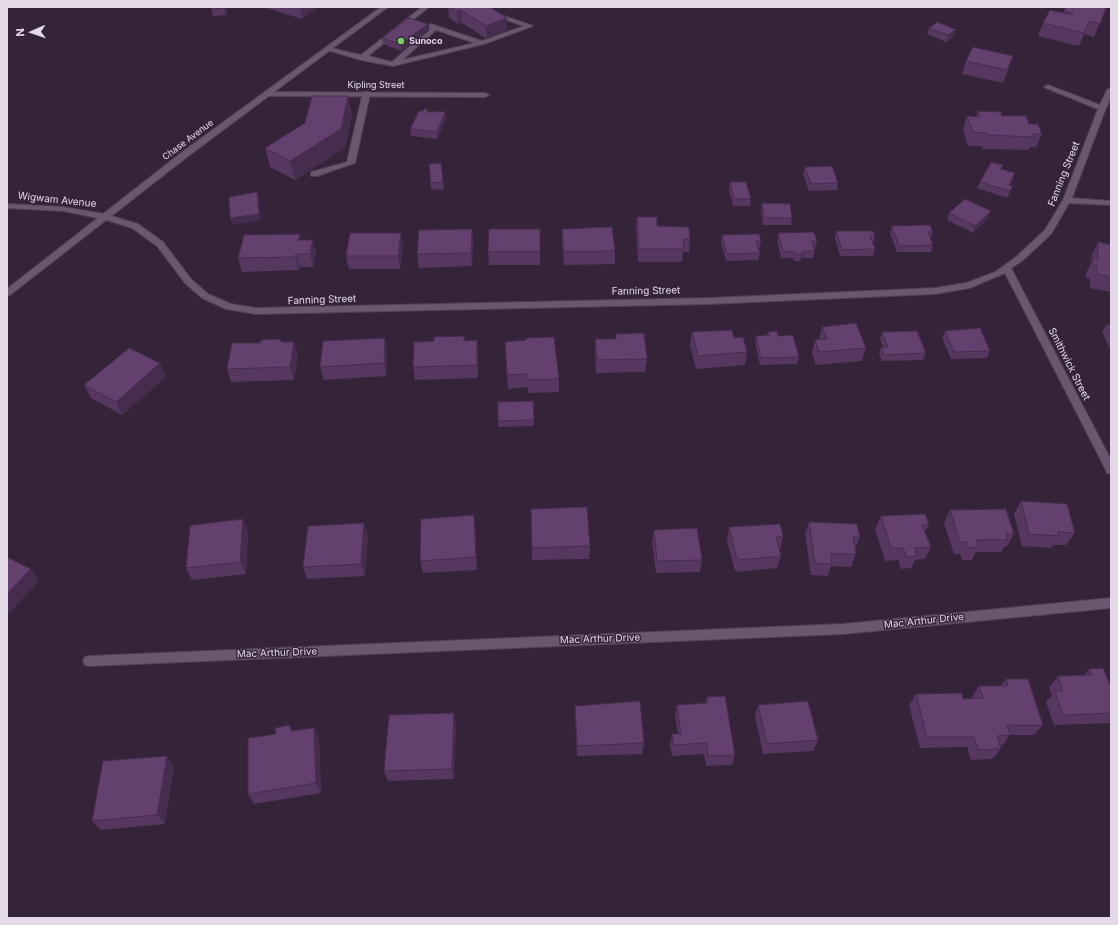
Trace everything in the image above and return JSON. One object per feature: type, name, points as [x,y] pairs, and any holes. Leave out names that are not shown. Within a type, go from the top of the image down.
[{"type":"street","name":"Chase Avenue","points":[[7,293],[267,94],[385,7]]},
{"type":"street","points":[[361,58],[390,37],[417,21],[426,7]]},
{"type":"street","points":[[327,49],[361,58],[393,64],[482,43],[530,26],[472,7]]},
{"type":"street","points":[[417,21],[482,43]]},
{"type":"street","points":[[393,64],[413,45],[436,27]]},
{"type":"street","points":[[1048,87],[1102,108]]},
{"type":"street","name":"Fanning Street","points":[[105,217],[135,226],[155,239],[166,251],[188,281],[205,296],[229,307],[256,312],[717,300],[920,292],[967,286],[989,278],[1007,268],[1031,249],[1048,232],[1067,200],[1102,108],[1111,90]]},
{"type":"street","name":"Kipling Street","points":[[267,94],[485,95]]},
{"type":"street","points":[[314,174],[351,163],[366,94]]},
{"type":"street","points":[[1067,200],[1111,203]]},
{"type":"street","name":"Wigwam Avenue","points":[[7,206],[63,210],[105,217]]},
{"type":"street","name":"Smithwick Street","points":[[1007,268],[1111,470]]},
{"type":"street","name":"Mac Arthur Drive","points":[[89,661],[843,629],[1111,603]]},
{"type":"building","points":[[212,7],[224,7],[224,8],[211,9]]},
{"type":"building","points":[[450,7],[490,7],[507,18],[486,26],[461,10],[457,11]]},
{"type":"building","points":[[1066,7],[1106,8],[1100,24],[1089,21],[1084,33],[1043,23],[1050,10],[1072,15],[1073,13],[1064,11]]},
{"type":"building","points":[[409,18],[428,24],[401,44],[382,38]]},
{"type":"building","points":[[938,22],[956,30],[948,35],[929,28]]},
{"type":"building","points":[[973,47],[1013,56],[1007,70],[966,61]]},
{"type":"building","points":[[312,96],[348,96],[341,129],[290,161],[265,148],[305,123]]},
{"type":"building","points":[[424,109],[428,109],[427,112],[445,112],[437,132],[410,129],[419,111],[423,111]]},
{"type":"building","points":[[978,111],[1001,112],[1002,116],[1026,116],[1029,124],[1038,124],[1042,134],[1033,134],[1034,137],[987,135],[986,133],[973,132],[967,116],[980,117]]},
{"type":"building","points":[[991,162],[1003,165],[1001,169],[1015,173],[1009,185],[1013,186],[1010,191],[980,182]]},
{"type":"building","points":[[441,163],[443,182],[431,183],[429,164]]},
{"type":"building","points":[[832,166],[838,183],[811,184],[805,167]]},
{"type":"building","points":[[730,182],[746,182],[751,199],[734,199]]},
{"type":"building","points":[[257,192],[259,214],[230,218],[229,197]]},
{"type":"building","points":[[965,199],[991,211],[975,226],[949,213]]},
{"type":"building","points":[[762,203],[790,204],[792,218],[764,218]]},
{"type":"building","points":[[637,217],[657,217],[657,226],[689,227],[690,239],[683,239],[684,249],[639,249]]},
{"type":"building","points":[[930,225],[933,232],[928,232],[933,245],[899,246],[892,226]]},
{"type":"building","points":[[612,227],[615,251],[564,252],[562,229]]},
{"type":"building","points":[[472,229],[471,253],[417,254],[419,230]]},
{"type":"building","points":[[489,229],[540,229],[540,252],[488,252]]},
{"type":"building","points":[[836,231],[873,231],[875,236],[870,236],[875,249],[842,250]]},
{"type":"building","points":[[814,232],[817,241],[812,241],[815,251],[804,251],[802,254],[796,254],[795,251],[783,252],[778,233]]},
{"type":"building","points":[[350,233],[401,233],[398,256],[346,256]]},
{"type":"building","points":[[300,234],[298,240],[313,240],[310,254],[296,254],[295,257],[238,258],[244,235]]},
{"type":"building","points":[[759,234],[761,241],[756,241],[760,253],[727,254],[722,235]]},
{"type":"building","points":[[1098,242],[1111,245],[1111,277],[1097,274],[1097,266],[1093,265],[1093,259],[1098,260]]},
{"type":"building","points":[[856,323],[866,348],[819,352],[815,340],[827,339],[822,327]]},
{"type":"building","points":[[1106,325],[1111,325],[1111,337]]},
{"type":"building","points":[[980,328],[990,351],[954,352],[945,331]]},
{"type":"building","points":[[732,330],[734,338],[743,337],[747,352],[698,356],[692,332]]},
{"type":"building","points":[[777,331],[778,336],[793,335],[799,357],[761,358],[756,336],[769,335],[768,332]]},
{"type":"building","points":[[917,331],[926,353],[884,355],[881,347],[888,347],[882,332]]},
{"type":"building","points":[[644,333],[647,359],[597,360],[595,339],[616,339],[616,334]]},
{"type":"building","points":[[464,336],[464,341],[477,340],[477,365],[413,367],[414,342],[434,341],[434,337]]},
{"type":"building","points":[[554,337],[559,379],[528,380],[527,374],[507,375],[505,342],[526,340],[526,338]]},
{"type":"building","points":[[385,338],[384,363],[320,367],[323,341]]},
{"type":"building","points":[[279,339],[282,342],[294,342],[290,367],[227,369],[232,343],[260,343],[261,340]]},
{"type":"building","points":[[129,348],[160,363],[116,402],[84,385]]},
{"type":"building","points":[[533,401],[534,420],[498,421],[498,402]]},
{"type":"building","points":[[1021,501],[1067,504],[1075,533],[1058,532],[1059,536],[1029,534]]},
{"type":"building","points":[[587,507],[590,546],[532,548],[531,509]]},
{"type":"building","points":[[1006,509],[1014,534],[1006,534],[1008,540],[976,540],[979,548],[968,548],[966,542],[960,542],[950,510]]},
{"type":"building","points":[[925,514],[929,524],[922,525],[931,547],[914,548],[917,556],[907,557],[903,548],[891,548],[881,516]]},
{"type":"building","points":[[474,515],[476,557],[420,561],[421,519]]},
{"type":"building","points":[[243,519],[240,562],[186,568],[190,527],[193,525]]},
{"type":"building","points":[[809,522],[857,524],[860,537],[853,537],[856,554],[831,554],[832,564],[815,563]]},
{"type":"building","points":[[364,523],[361,564],[303,567],[308,526]]},
{"type":"building","points":[[780,524],[783,536],[776,537],[781,556],[740,560],[736,556],[729,527]]},
{"type":"building","points":[[697,528],[702,560],[657,561],[654,530]]},
{"type":"building","points":[[7,557],[31,569],[7,594]]},
{"type":"building","points":[[1103,668],[1111,687],[1111,713],[1063,715],[1055,691],[1063,691],[1058,676],[1091,675],[1089,669]]},
{"type":"building","points":[[1006,679],[1028,679],[1043,725],[1007,725],[1010,735],[997,736],[1001,749],[978,750],[974,737],[927,737],[916,694],[962,693],[963,699],[983,698],[979,686],[1008,686]]},
{"type":"building","points":[[725,696],[735,755],[708,756],[707,743],[674,745],[672,734],[681,734],[677,705],[708,703],[707,697]]},
{"type":"building","points":[[640,701],[644,743],[577,746],[575,706]]},
{"type":"building","points":[[808,701],[818,740],[767,744],[758,705]]},
{"type":"building","points":[[454,713],[452,769],[384,771],[389,715]]},
{"type":"building","points":[[290,725],[291,731],[314,728],[316,783],[248,794],[248,738],[276,734],[275,728]]},
{"type":"building","points":[[167,756],[157,815],[92,821],[103,761]]},
{"type":"place","name":"Sunoco","points":[[401,41]]}]
